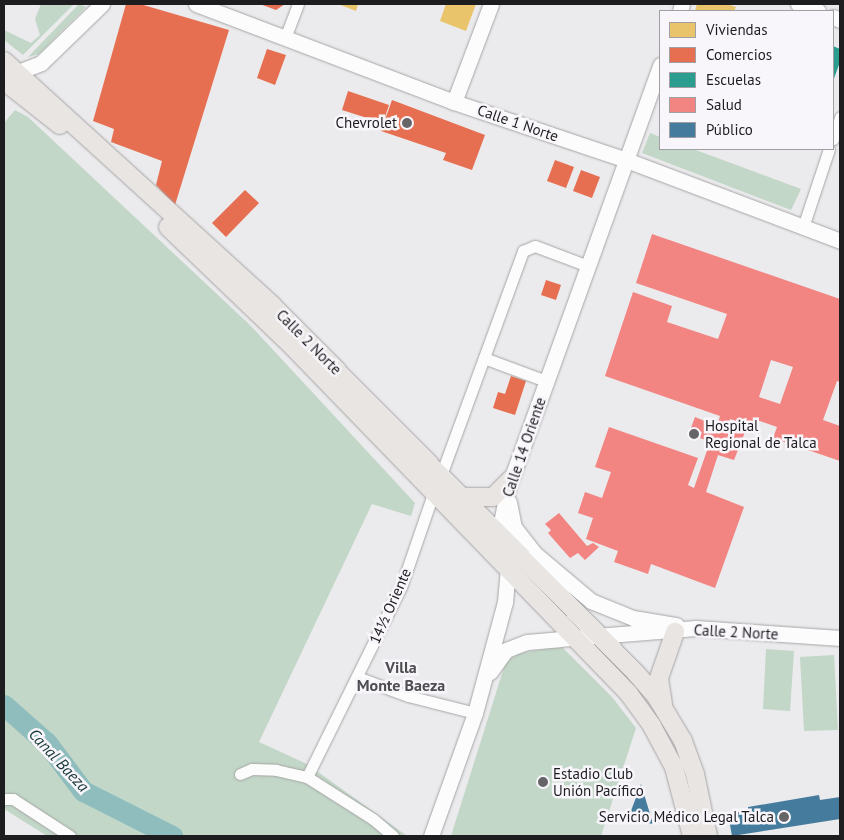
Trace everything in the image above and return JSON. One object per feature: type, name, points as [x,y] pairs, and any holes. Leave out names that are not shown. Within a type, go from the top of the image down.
[{"type":"main road","name":"Calle 2 Norte","points":[[4,61],[11,76],[292,346],[433,494],[576,639]]},
{"type":"main road","name":"Calle 2 Norte","points":[[11,76],[273,306],[601,636]]},
{"type":"main road","points":[[463,497],[493,497],[509,485]]},
{"type":"main road","points":[[664,709],[659,678],[675,632]]},
{"type":"main road","points":[[601,636],[664,709],[689,755],[708,836]]},
{"type":"main road","points":[[576,639],[616,680],[652,726],[680,783],[692,836]]},
{"type":"street","points":[[11,76],[41,63],[102,4]]},
{"type":"street","name":"Calle 1 Norte","points":[[196,4],[454,102],[626,160],[840,241]]},
{"type":"street","points":[[285,38],[298,4]]},
{"type":"street","points":[[454,102],[490,4]]},
{"type":"street","points":[[798,4],[815,10]]},
{"type":"street","name":"Calle 14 Oriente","points":[[431,836],[475,713],[505,602],[508,570],[501,536],[509,485],[659,68]]},
{"type":"street","points":[[834,136],[840,117]]},
{"type":"street","points":[[803,227],[829,150]]},
{"type":"street","points":[[441,475],[521,254],[528,247],[538,246],[588,266]]},
{"type":"street","points":[[484,358],[546,382]]},
{"type":"street","points":[[509,485],[510,519],[519,534],[552,570],[591,601],[634,618],[696,628]]},
{"type":"street","name":"14½ Oriente","points":[[309,773],[401,587],[433,494]]},
{"type":"street","name":"Calle 2 Norte","points":[[484,682],[506,650],[527,642],[675,632],[696,628],[840,638]]},
{"type":"street","points":[[357,677],[408,696],[475,713]]},
{"type":"street","points":[[240,774],[252,769],[309,773],[373,819],[392,836]]},
{"type":"street","points":[[4,799],[13,799],[70,836]]},
{"type":"green space","points":[[41,4],[74,4],[23,55],[4,40],[4,30],[31,43],[40,35],[35,19]]},
{"type":"green space","points":[[79,4],[86,7],[39,54],[28,57]]},
{"type":"green space","points":[[15,110],[28,117],[250,325],[415,503],[411,516],[372,504],[259,742],[307,764],[407,836],[47,836],[4,809],[4,123]]},
{"type":"green space","points":[[650,133],[659,137],[659,150],[696,150],[801,189],[791,210],[642,153]]},
{"type":"green space","name":"Estadio Club Unión Pacífico","points":[[561,646],[612,697],[636,728],[601,836],[451,836],[506,661],[520,653]]},
{"type":"green space","points":[[766,649],[794,651],[790,711],[763,709]]},
{"type":"green space","points":[[834,655],[838,730],[804,731],[800,657]]},
{"type":"building: Viviendas","points":[[338,4],[358,4],[356,11]]},
{"type":"building: Viviendas","points":[[446,4],[476,4],[466,31],[440,21]]},
{"type":"building: Viviendas","points":[[697,4],[727,4],[736,7],[734,10],[695,10]]},
{"type":"building: Comercios","points":[[126,4],[140,4],[229,30],[175,205],[156,185],[162,161],[111,142],[114,129],[93,121]]},
{"type":"building: Comercios","points":[[260,4],[285,4],[276,10]]},
{"type":"building: Comercios","points":[[267,49],[286,55],[275,85],[257,78]]},
{"type":"building: Comercios","points":[[348,91],[389,105],[383,123],[342,110]]},
{"type":"building: Comercios","points":[[392,100],[485,135],[472,170],[443,160],[446,153],[381,131]]},
{"type":"building: Comercios","points":[[555,160],[574,167],[566,188],[547,181]]},
{"type":"building: Comercios","points":[[581,170],[600,177],[592,198],[573,191]]},
{"type":"building: Comercios","points":[[245,190],[259,203],[226,237],[212,223]]},
{"type":"building: Comercios","points":[[546,280],[561,285],[556,300],[541,295]]},
{"type":"building: Comercios","points":[[511,376],[526,381],[515,415],[493,408],[498,392],[505,394]]},
{"type":"building: Escuelas","points":[[834,46],[840,49],[840,62],[834,78]]},
{"type":"building: Salud","points":[[652,234],[840,299],[840,382],[837,381],[823,420],[840,426],[840,461],[773,438],[777,427],[754,419],[751,426],[730,419],[730,422],[742,425],[740,431],[745,432],[734,460],[718,455],[706,492],[744,507],[715,588],[651,564],[648,574],[614,562],[618,551],[586,539],[593,518],[578,513],[585,492],[602,498],[611,472],[595,467],[609,427],[698,458],[688,485],[694,488],[710,442],[700,438],[702,432],[691,428],[695,417],[717,426],[720,416],[605,376],[633,292],[672,306],[667,322],[718,339],[727,314],[636,283]],"holes":[[[771,360],[793,367],[780,404],[759,397]]]},
{"type":"building: Salud","points":[[559,513],[587,546],[593,543],[599,547],[585,560],[578,553],[570,558],[548,533],[551,530],[545,524]]},
{"type":"building: Público","points":[[641,784],[653,824],[628,819]]},
{"type":"building: Público","name":"Servicio Médico Legal Talca","points":[[819,795],[820,800],[840,797],[840,819],[732,836],[728,814],[748,810],[748,807]]},
{"type":"waterway","name":"Canal Baeza","points":[[4,705],[47,743],[83,791],[172,836]]},
{"type":"place","name":"Chevrolet","points":[[407,123]]},
{"type":"place","name":"Hospital Regional de Talca","points":[[694,434]]},
{"type":"place","name":"Estadio Club Unión Pacífico","points":[[543,782]]},
{"type":"place","name":"Servicio Médico Legal Talca","points":[[784,817]]},
{"type":"district","name":"Villa Monte Baeza","points":[[401,676]]}]
